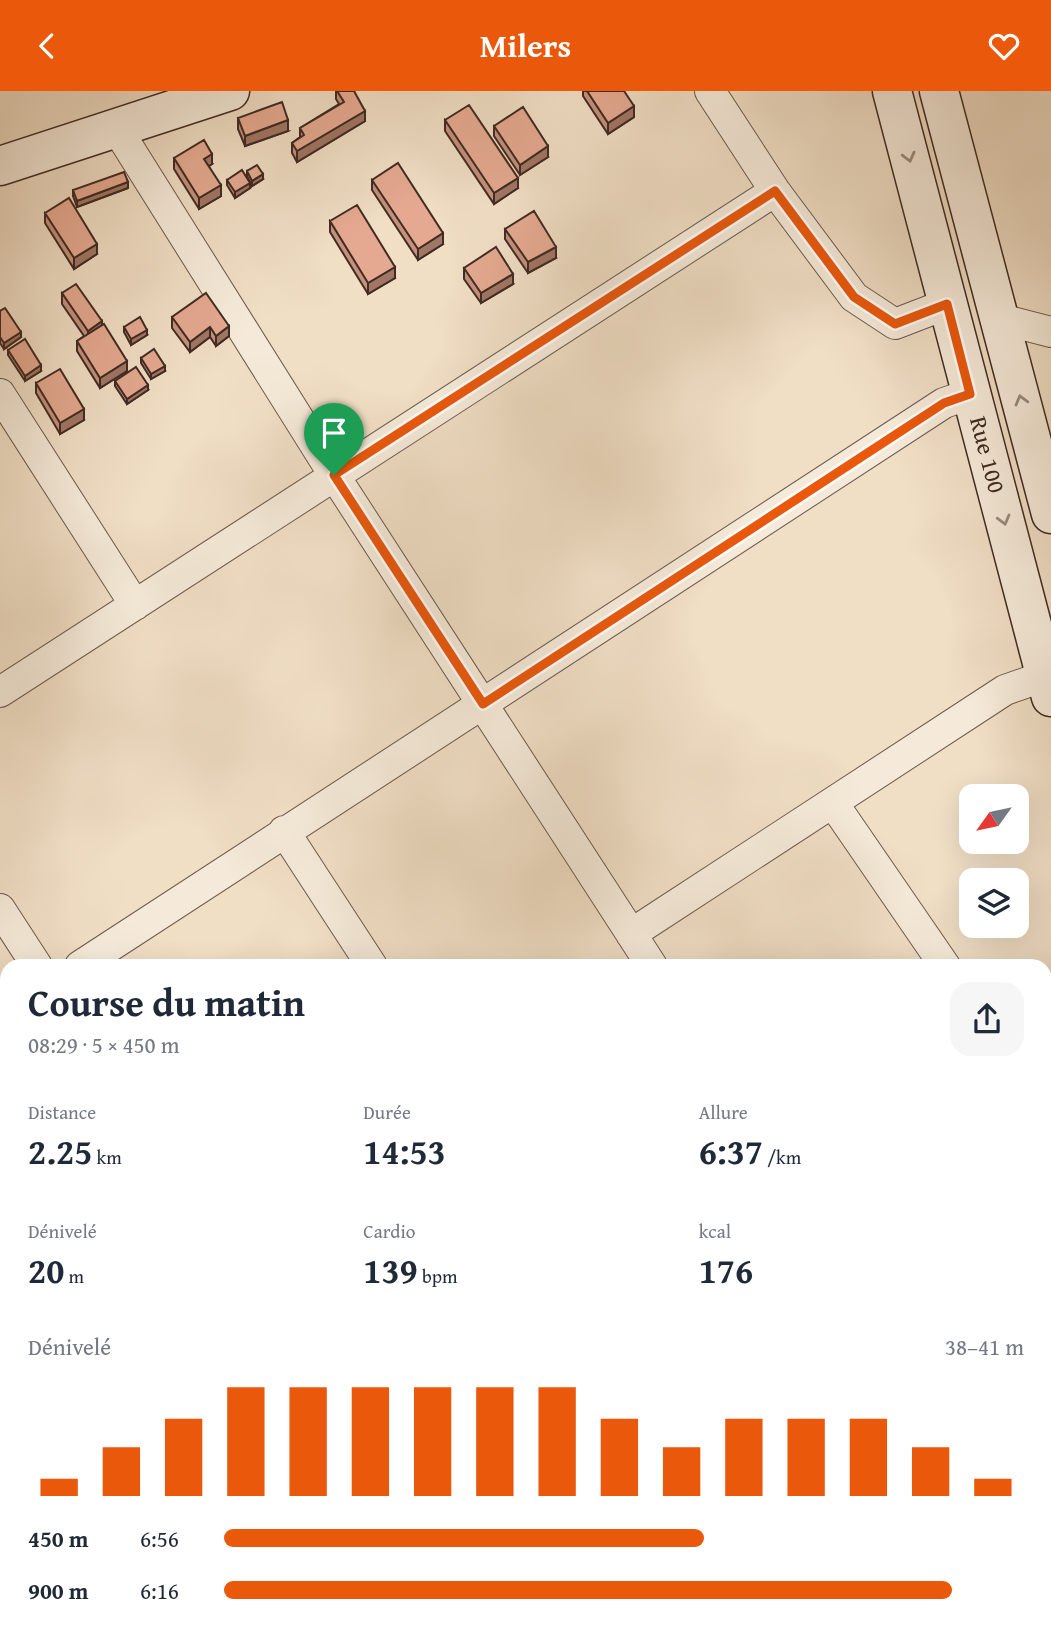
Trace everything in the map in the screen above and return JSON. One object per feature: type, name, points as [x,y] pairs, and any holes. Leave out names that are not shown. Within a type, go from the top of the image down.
[{"type":"street","points":[[0,166],[230,91]]},
{"type":"street","points":[[710,91],[775,191],[854,297],[895,324],[947,304]]},
{"type":"street","name":"Rue 100","points":[[892,91],[970,394],[1049,682]]},
{"type":"street","points":[[939,91],[1051,514]]},
{"type":"street","points":[[117,129],[334,475],[647,959]]},
{"type":"street","points":[[0,691],[775,191]]},
{"type":"street","points":[[1000,319],[1051,332]]},
{"type":"street","points":[[0,394],[135,605]]},
{"type":"street","points":[[91,959],[944,403],[970,394]]},
{"type":"street","points":[[631,934],[1005,690],[1049,682]]},
{"type":"street","points":[[832,803],[940,959]]},
{"type":"street","points":[[284,831],[367,959]]},
{"type":"street","points":[[0,909],[32,959]]},
{"type":"building","points":[[337,91],[354,91],[365,111],[297,151],[292,143],[304,135],[300,128],[344,102]]},
{"type":"building","points":[[587,91],[624,91],[634,106],[608,123]]},
{"type":"building","points":[[282,102],[288,120],[245,136],[238,118]]},
{"type":"building","points":[[469,105],[518,178],[494,193],[445,120]]},
{"type":"building","points":[[523,107],[548,146],[520,165],[494,126]]},
{"type":"building","points":[[204,140],[212,154],[204,159],[221,185],[199,198],[174,158]]},
{"type":"building","points":[[398,163],[443,233],[418,249],[372,180]]},
{"type":"building","points":[[257,165],[263,174],[252,181],[247,171]]},
{"type":"building","points":[[242,170],[250,183],[235,192],[227,180]]},
{"type":"building","points":[[124,172],[128,182],[77,201],[73,190]]},
{"type":"building","points":[[69,198],[97,244],[74,258],[45,213]]},
{"type":"building","points":[[357,205],[395,267],[368,283],[330,221]]},
{"type":"building","points":[[534,211],[556,247],[528,262],[505,229]]},
{"type":"building","points":[[496,247],[513,274],[481,293],[464,268]]},
{"type":"building","points":[[76,284],[102,321],[88,331],[62,293]]},
{"type":"building","points":[[206,293],[229,326],[216,336],[210,327],[190,342],[172,317]]},
{"type":"building","points":[[5,308],[21,332],[4,343],[0,337],[0,311]]},
{"type":"building","points":[[140,317],[147,330],[131,339],[124,327]]},
{"type":"building","points":[[104,324],[127,361],[100,378],[77,341]]},
{"type":"building","points":[[25,339],[41,365],[25,376],[8,350]]},
{"type":"building","points":[[154,349],[165,366],[151,374],[141,358]]},
{"type":"building","points":[[136,367],[148,385],[127,399],[115,381]]},
{"type":"building","points":[[60,369],[84,409],[60,423],[36,383]]},
{"type":"route","points":[[775,191],[854,297],[895,324],[947,304],[970,394],[944,403],[483,704],[334,475],[775,191]]}]
